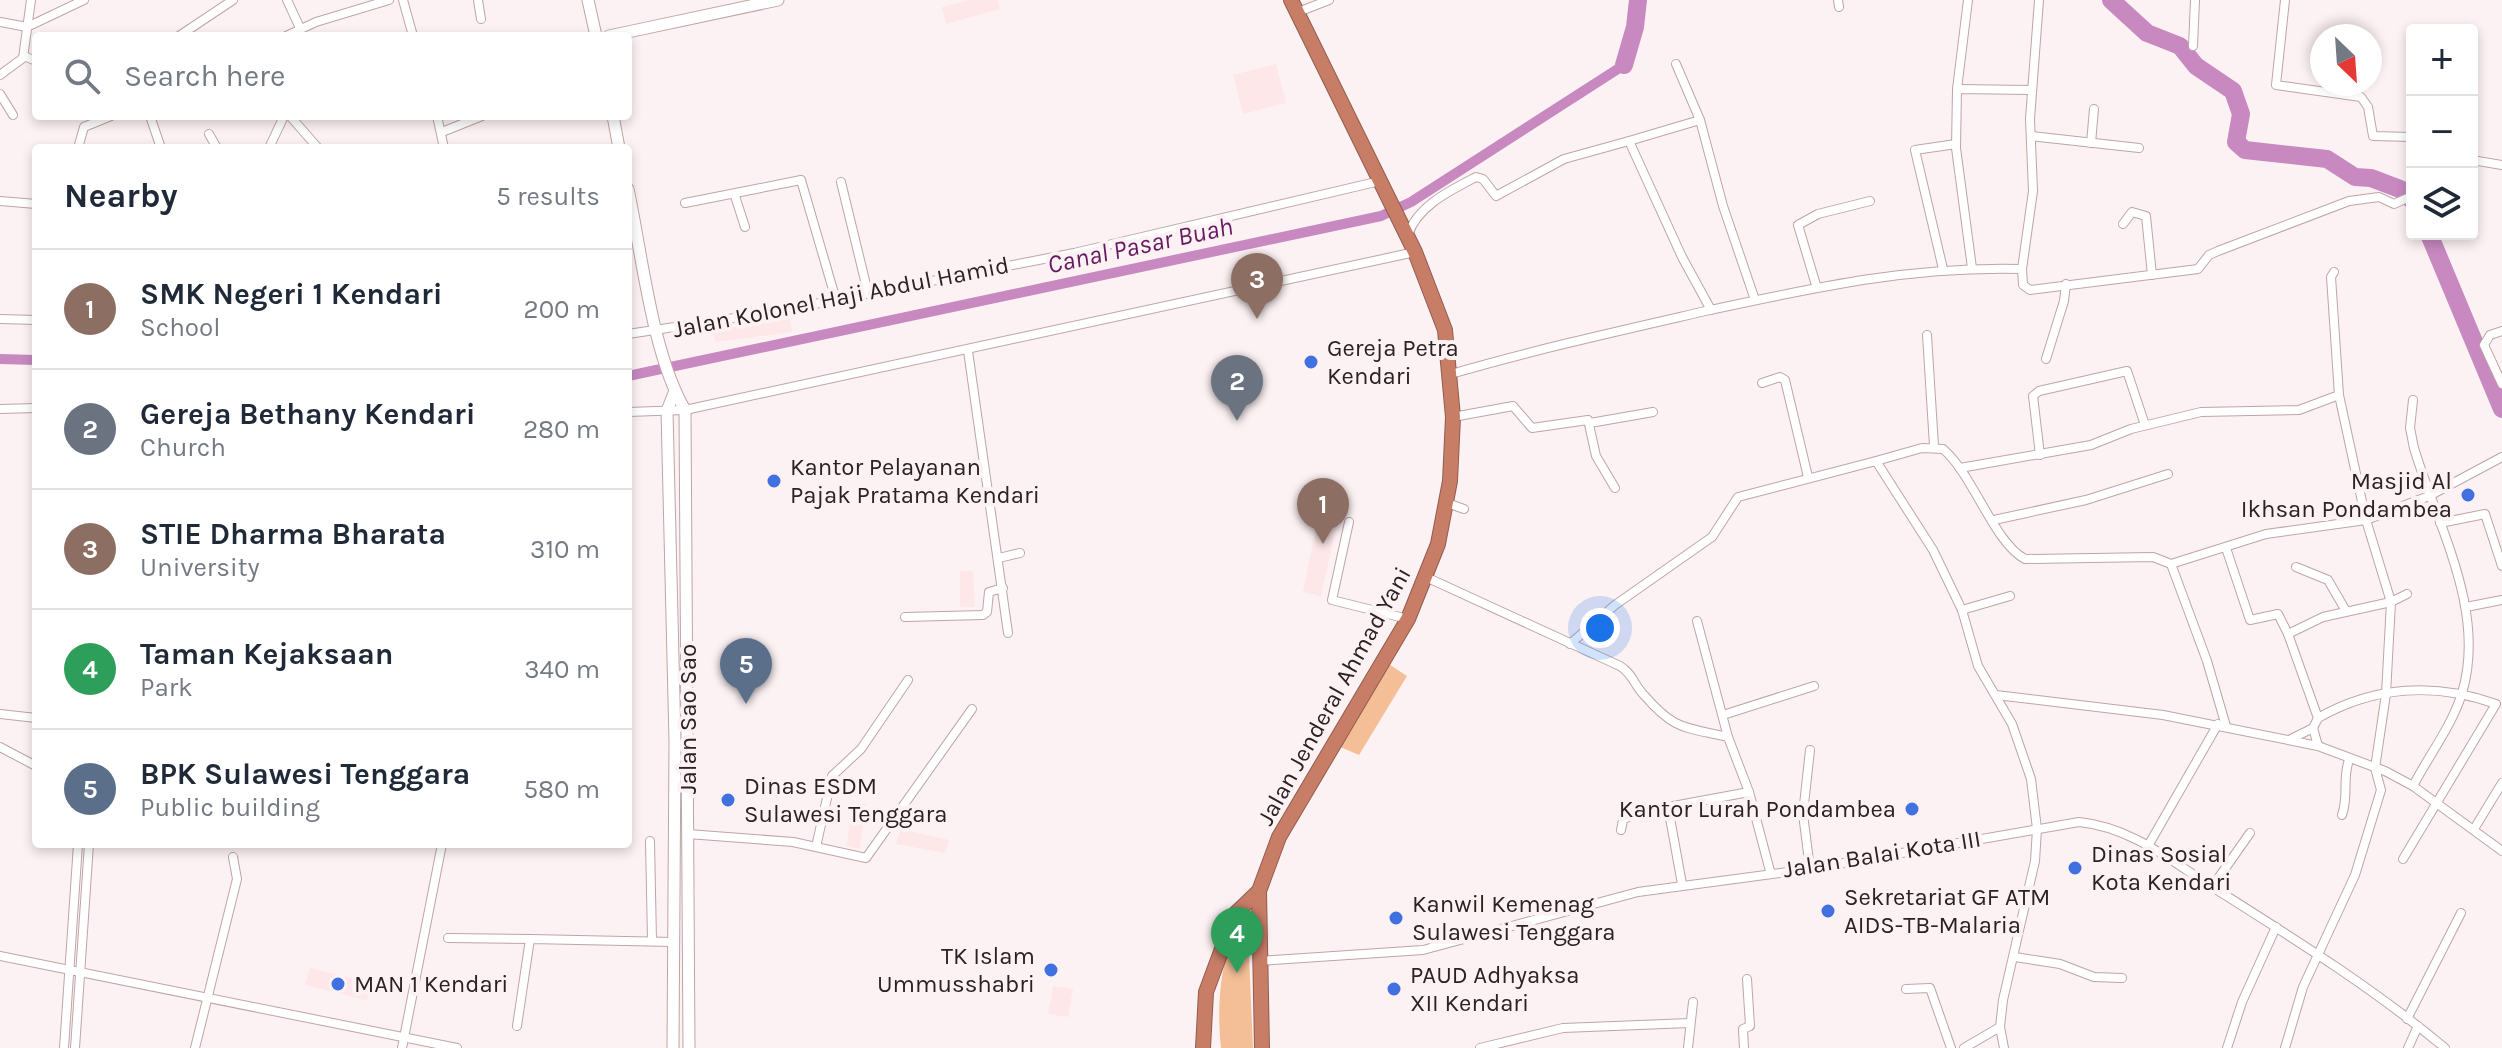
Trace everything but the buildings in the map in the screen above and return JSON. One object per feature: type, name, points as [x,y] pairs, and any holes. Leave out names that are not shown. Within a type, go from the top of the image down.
[{"type":"highway","name":"Jalan Jenderal Ahmad Yani","points":[[1203,1048],[1206,992],[1235,914],[1259,891],[1279,837],[1408,619],[1428,578],[1447,503],[1453,417],[1445,330],[1415,252],[1295,6]]},
{"type":"highway","points":[[1259,891],[1262,1048]]},
{"type":"highway","points":[[1235,914],[1261,923]]},
{"type":"street","points":[[0,75],[24,56],[31,0]]},
{"type":"street","points":[[0,22],[27,27],[84,0]]},
{"type":"street","points":[[185,32],[233,0]]},
{"type":"street","points":[[287,0],[300,28]]},
{"type":"street","points":[[293,32],[389,0]]},
{"type":"street","points":[[403,0],[412,32]]},
{"type":"street","points":[[478,0],[481,19]]},
{"type":"street","points":[[588,0],[595,32]]},
{"type":"street","points":[[628,32],[778,0]]},
{"type":"street","points":[[1295,6],[1329,0]]},
{"type":"street","points":[[1968,0],[1957,89],[1956,144],[1972,268]]},
{"type":"street","points":[[2039,0],[2031,90],[2033,191],[2022,269],[2022,282],[2027,290],[2198,269],[2209,255],[2349,201],[2379,197],[2394,204],[2406,198]]},
{"type":"street","points":[[2193,46],[2195,0]]},
{"type":"street","points":[[2285,0],[2276,85],[2361,97],[2368,107],[2373,136],[2406,137]]},
{"type":"street","points":[[24,56],[32,59]]},
{"type":"street","points":[[1676,64],[1700,120],[1723,206],[1755,300]]},
{"type":"street","points":[[1957,89],[2031,90]]},
{"type":"street","points":[[0,94],[13,115]]},
{"type":"street","points":[[2091,143],[2094,109]]},
{"type":"street","points":[[80,144],[88,124],[100,120]]},
{"type":"street","points":[[151,120],[160,144]]},
{"type":"street","points":[[271,144],[282,120]]},
{"type":"street","points":[[294,120],[314,144]]},
{"type":"street","points":[[438,120],[444,144]]},
{"type":"street","points":[[442,132],[472,120]]},
{"type":"street","points":[[614,120],[618,144]]},
{"type":"street","points":[[1405,232],[1424,211],[1476,177],[1483,179],[1496,196],[1564,159],[1700,120]]},
{"type":"street","points":[[209,134],[215,144]]},
{"type":"street","points":[[2031,136],[2139,148]]},
{"type":"street","points":[[1629,141],[1682,257],[1711,310]]},
{"type":"street","points":[[1943,269],[1915,150],[1956,144]]},
{"type":"street","points":[[2478,161],[2502,165]]},
{"type":"street","points":[[685,203],[735,196],[798,180],[805,189],[836,300]]},
{"type":"street","points":[[841,182],[868,293]]},
{"type":"street","name":"Jalan Kolonel Haji Abdul Hamid","points":[[632,335],[659,338],[1382,187]]},
{"type":"street","points":[[735,196],[745,227]]},
{"type":"street","points":[[0,201],[32,204]]},
{"type":"street","points":[[1816,285],[1799,223],[1818,214],[1870,201]]},
{"type":"street","points":[[632,208],[659,338],[674,393],[685,410]]},
{"type":"street","points":[[2123,224],[2132,212],[2146,216],[2152,275]]},
{"type":"street","points":[[632,412],[685,410],[1415,252]]},
{"type":"street","points":[[1451,374],[1542,347],[1816,285],[1943,269],[2022,269]]},
{"type":"street","points":[[2285,1048],[2296,1005],[2355,875],[2381,790],[2375,768],[2386,694],[2391,602],[2366,520],[2339,395],[2331,277],[2334,272]]},
{"type":"street","points":[[2046,359],[2064,301],[2066,284]]},
{"type":"street","points":[[0,319],[32,320]]},
{"type":"street","points":[[2502,331],[2490,335],[2484,345],[2502,384]]},
{"type":"street","points":[[1927,335],[1934,446]]},
{"type":"street","points":[[968,351],[1008,633]]},
{"type":"street","points":[[2040,455],[2033,405],[2033,396],[2039,391],[2127,371],[2145,425]]},
{"type":"street","points":[[1762,383],[1778,377],[1785,380],[1808,477]]},
{"type":"street","name":"Jalan Sao Sao","points":[[673,1048],[675,741],[667,411],[674,393]]},
{"type":"street","points":[[1960,468],[2091,445],[2145,425],[2227,409],[2299,410],[2321,405],[2339,395]]},
{"type":"street","points":[[2413,400],[2411,437],[2466,607],[2471,646],[2463,692],[2455,714],[2413,786]]},
{"type":"street","points":[[1453,417],[1513,406],[1532,428],[1586,420],[1590,423],[1653,412]]},
{"type":"street","points":[[0,409],[32,408]]},
{"type":"street","name":"Jalan Sao Sao","points":[[685,410],[689,1048]]},
{"type":"street","points":[[1590,423],[1596,456],[1615,488]]},
{"type":"street","points":[[1570,644],[1615,605],[1712,537],[1738,497],[1934,446],[1943,449],[1960,468],[2011,547],[2025,559],[2153,557],[2171,564],[2266,534],[2366,520],[2429,496],[2502,457]]},
{"type":"street","points":[[1876,461],[1933,550],[1962,610],[1978,666],[2012,724],[2031,779],[2037,829],[2035,861],[2000,1027],[2004,1048]]},
{"type":"street","points":[[1994,520],[2074,503],[2168,474]]},
{"type":"street","points":[[1447,503],[1464,509]]},
{"type":"street","points":[[2440,523],[2485,514],[2502,566]]},
{"type":"street","points":[[1349,522],[1332,600],[1408,619]]},
{"type":"street","points":[[2226,548],[2250,620],[2278,614],[2318,718]]},
{"type":"street","points":[[999,558],[1020,553]]},
{"type":"street","points":[[2148,846],[2222,725],[2207,661],[2171,564]]},
{"type":"street","points":[[2296,567],[2328,580],[2346,611]]},
{"type":"street","points":[[1428,578],[1628,671],[1644,695],[1673,724],[1728,737]]},
{"type":"street","points":[[905,617],[983,615],[987,612],[989,592],[1003,588]]},
{"type":"street","points":[[2288,634],[2323,617],[2391,602],[2407,594]]},
{"type":"street","points":[[1962,610],[2010,596]]},
{"type":"street","points":[[2466,607],[2502,600]]},
{"type":"street","points":[[1697,621],[1728,737],[1749,792],[1770,871]]},
{"type":"street","points":[[816,847],[832,776],[861,749],[908,680]]},
{"type":"street","points":[[1723,715],[1814,686]]},
{"type":"street","points":[[2291,739],[2313,728],[2318,718],[2360,697],[2463,692],[2496,704],[2403,859]]},
{"type":"street","points":[[1996,695],[2055,700],[2222,725],[2318,746],[2413,786],[2502,851]]},
{"type":"street","points":[[688,834],[793,842],[861,858],[871,856],[972,709]]},
{"type":"street","points":[[0,714],[32,718]]},
{"type":"street","points":[[2313,728],[2318,746]]},
{"type":"street","points":[[0,747],[32,764]]},
{"type":"street","points":[[1810,750],[1803,814],[1810,869]]},
{"type":"street","points":[[2342,815],[2347,798],[2343,777],[2349,760]]},
{"type":"street","points":[[2381,790],[2400,779]]},
{"type":"street","points":[[2474,829],[2502,783]]},
{"type":"street","points":[[1621,830],[1623,820],[1632,814],[1667,810],[1681,802],[1749,792]]},
{"type":"street","points":[[1667,810],[1682,884]]},
{"type":"street","name":"Jalan Balai Kota III","points":[[1259,961],[1423,950],[1586,904],[1682,884],[1770,871],[1810,869],[2037,829],[2093,824],[2114,828],[2148,846],[2276,927],[2445,1048]]},
{"type":"street","points":[[2212,887],[2250,833]]},
{"type":"street","points":[[650,841],[652,941]]},
{"type":"street","points":[[64,1048],[78,848]]},
{"type":"street","points":[[75,1048],[89,848]]},
{"type":"street","points":[[402,1048],[441,848]]},
{"type":"street","points":[[195,1048],[237,879],[233,857]]},
{"type":"street","points":[[2407,1019],[2461,913]]},
{"type":"street","points":[[2227,1048],[2242,1002],[2276,927]]},
{"type":"street","points":[[448,938],[673,942]]},
{"type":"street","points":[[517,1026],[530,939]]},
{"type":"street","points":[[0,956],[457,1048]]},
{"type":"street","points":[[2015,957],[2060,964],[2094,977],[2122,978]]},
{"type":"street","points":[[1744,1048],[1743,1029],[1750,1026],[1747,979]]},
{"type":"street","points":[[1906,989],[1930,988],[1951,1048]]},
{"type":"street","points":[[1688,1048],[1693,1002]]},
{"type":"street","points":[[1480,1048],[1563,1028],[1690,1023]]},
{"type":"street","points":[[2408,1048],[2418,1026]]},
{"type":"street","points":[[1964,1048],[2000,1027]]},
{"type":"shaded area","points":[[969,0],[998,0],[1000,9],[946,24],[942,7]]},
{"type":"shaded area","points":[[1276,64],[1286,103],[1243,114],[1233,75]]},
{"type":"shaded area","points":[[790,319],[792,332],[715,342],[713,330]]},
{"type":"shaded area","points":[[1323,493],[1343,496],[1321,596],[1303,592]]},
{"type":"shaded area","points":[[960,571],[973,571],[975,607],[960,607]]},
{"type":"shaded area","points":[[1387,663],[1407,676],[1359,755],[1338,746]]},
{"type":"shaded area","points":[[852,802],[866,804],[860,849],[847,846]]},
{"type":"shaded area","points":[[901,829],[949,840],[945,853],[896,844]]},
{"type":"shaded area","points":[[1243,922],[1249,955],[1253,1048],[1221,1048],[1221,983],[1228,950]]},
{"type":"shaded area","name":"MAN 1 Kendari","points":[[310,968],[371,983],[367,1000],[305,985]]},
{"type":"shaded area","points":[[1053,986],[1073,989],[1068,1017],[1048,1014]]},
{"type":"waterway","points":[[1624,65],[1635,27],[1638,0]]},
{"type":"waterway","points":[[2111,0],[2147,33],[2180,46],[2196,66],[2233,91],[2241,114],[2236,142],[2245,150],[2327,159],[2355,177],[2371,178],[2400,189],[2406,194]]},
{"type":"waterway","name":"Canal Pasar Buah","points":[[632,375],[1381,216],[1411,202],[1624,65]]},
{"type":"waterway","points":[[2432,240],[2502,409]]},
{"type":"waterway","name":"Canal Pasar Buah","points":[[0,359],[32,360]]},
{"type":"place","name":"STIE Dharma Bharata","points":[[1257,319]]},
{"type":"place","name":"Gereja Petra Kendari","points":[[1311,362]]},
{"type":"place","name":"Gereja Bethany Kendari","points":[[1237,421]]},
{"type":"place","name":"Kantor Pelayanan Pajak Pratama Kendari","points":[[774,481]]},
{"type":"place","name":"Masjid Al Ikhsan Pondambea","points":[[2468,495]]},
{"type":"place","name":"SMK Negeri 1 Kendari","points":[[1323,544]]},
{"type":"place","name":"BPK Sulawesi Tenggara","points":[[746,704]]},
{"type":"place","name":"Dinas ESDM Sulawesi Tenggara","points":[[728,800]]},
{"type":"place","name":"Kantor Lurah Pondambea","points":[[1912,809]]},
{"type":"place","name":"Dinas Sosial Kota Kendari","points":[[2075,868]]},
{"type":"place","name":"Sekretariat GF ATM AIDS-TB-Malaria","points":[[1828,911]]},
{"type":"place","name":"Kanwil Kemenag Sulawesi Tenggara","points":[[1396,918]]},
{"type":"place","name":"TK Islam Ummusshabri","points":[[1051,970]]},
{"type":"place","name":"Taman Kejaksaan","points":[[1237,973]]},
{"type":"place","name":"MAN 1 Kendari","points":[[338,984]]},
{"type":"place","name":"PAUD Adhyaksa XII Kendari","points":[[1394,989]]}]
